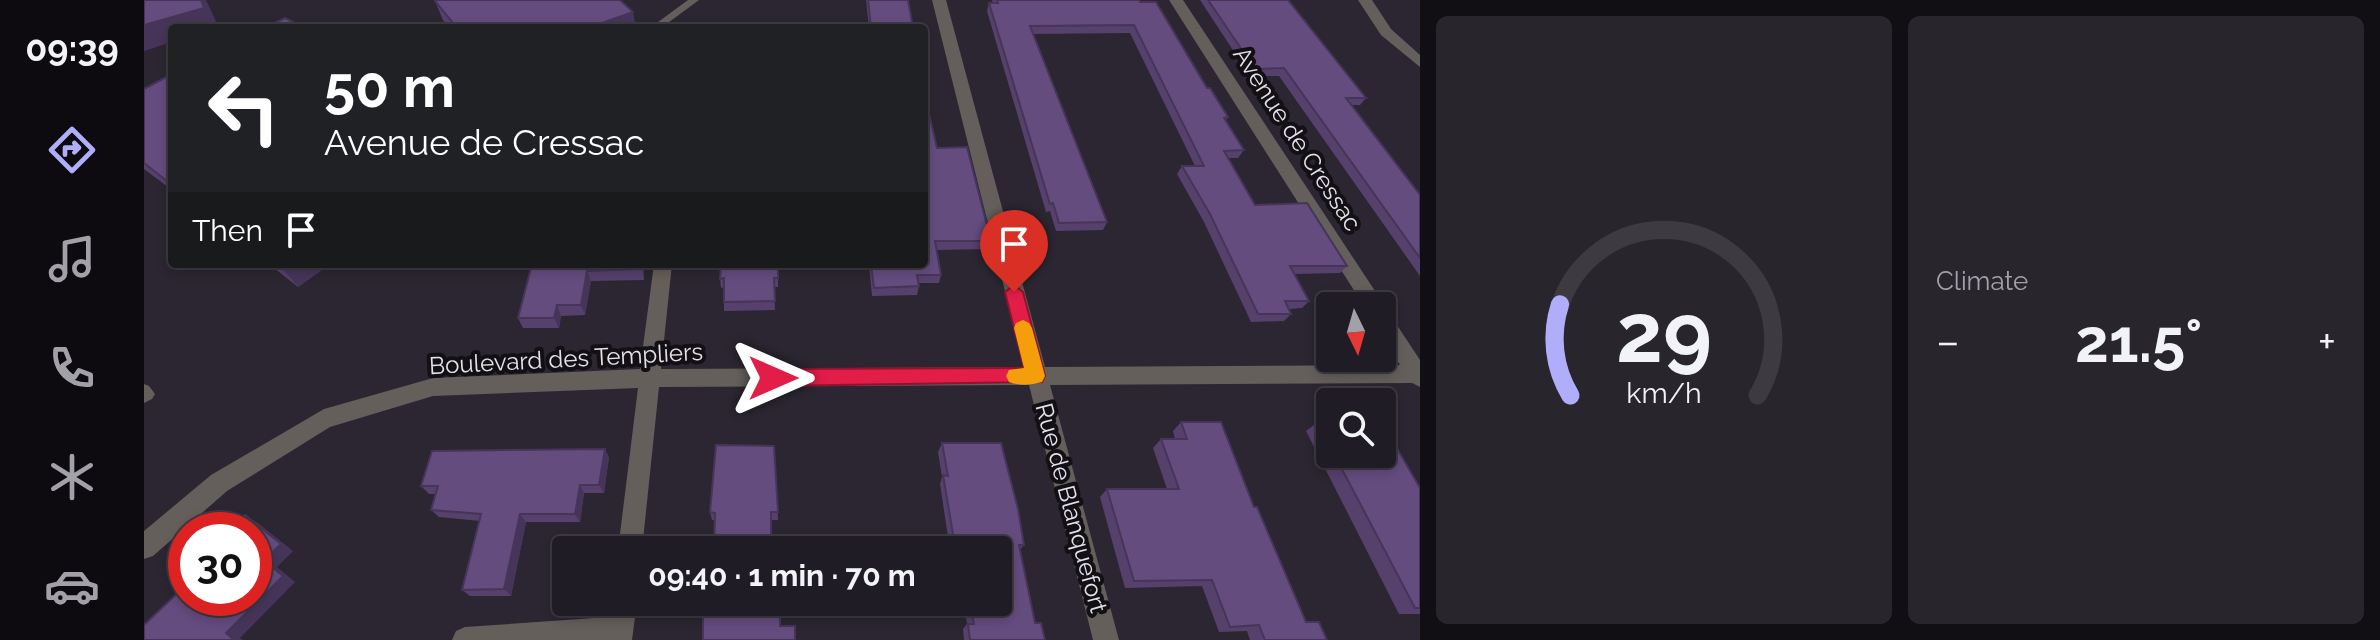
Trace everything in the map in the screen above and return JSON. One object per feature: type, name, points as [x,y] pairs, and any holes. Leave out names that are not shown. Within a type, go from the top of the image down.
[{"type":"street","points":[[939,0],[1036,376]]},
{"type":"street","name":"Avenue de Cressac","points":[[1176,0],[1365,292]]},
{"type":"street","points":[[1365,0],[1386,32],[1420,63]]},
{"type":"street","points":[[632,536],[663,268]]},
{"type":"street","points":[[1396,341],[1419,376]]},
{"type":"street","name":"Rue de Blanquefort","points":[[1036,376],[1106,640]]},
{"type":"street","name":"Boulevard des Templiers","points":[[144,547],[219,483],[324,419],[433,387],[651,378],[1419,376]]},
{"type":"street","points":[[465,640],[620,634]]},
{"type":"lane","points":[[661,24],[694,0]]},
{"type":"building","points":[[144,0],[201,0],[204,8],[144,25]]},
{"type":"building","points":[[620,0],[633,12],[599,24],[454,24],[435,1]]},
{"type":"building","points":[[868,0],[908,0],[912,24],[871,24]]},
{"type":"building","points":[[997,0],[1156,2],[1207,88],[1210,88],[1228,117],[1224,118],[1244,150],[1224,151],[1255,205],[1307,203],[1347,266],[1290,266],[1309,301],[1285,301],[1291,314],[1258,314],[1210,214],[1182,166],[1204,166],[1134,25],[1030,26],[1107,222],[1059,223],[1053,203],[1050,204],[989,3],[998,3]]},
{"type":"building","points":[[1208,0],[1288,0],[1366,98],[1346,98],[1420,195],[1420,258],[1284,68],[1255,69]]},
{"type":"building","points":[[285,18],[296,24],[272,24]]},
{"type":"building","points":[[168,76],[168,182],[144,163],[144,89]]},
{"type":"building","points":[[928,109],[937,148],[967,147],[991,241],[935,241],[941,275],[917,275],[919,286],[874,288],[872,268],[928,268]]},
{"type":"building","points":[[531,268],[642,268],[587,271],[581,305],[557,305],[554,318],[518,318]]},
{"type":"building","points":[[721,268],[778,268],[778,278],[774,278],[775,301],[724,302],[724,278],[720,279]]},
{"type":"building","points":[[1181,422],[1221,422],[1254,507],[1257,507],[1306,622],[1319,622],[1327,640],[1265,640],[1259,625],[1230,627],[1212,580],[1134,581],[1107,489],[1179,489],[1161,439],[1187,439]]},
{"type":"building","points":[[942,443],[1001,443],[1018,509],[1024,545],[1019,545],[1035,623],[1041,623],[1045,640],[970,640],[968,624],[974,624],[973,616],[1012,616],[1012,536],[953,536],[943,475],[948,476]]},
{"type":"building","points":[[716,445],[774,446],[778,512],[771,512],[771,536],[714,536],[715,513],[710,512]]},
{"type":"building","points":[[1396,447],[1420,488],[1420,608],[1415,608],[1341,468],[1396,468]]},
{"type":"building","points":[[605,449],[599,485],[580,485],[575,514],[520,514],[504,589],[462,590],[481,514],[431,510],[438,486],[421,486],[432,451]]},
{"type":"building","points":[[272,537],[281,544],[272,552]]},
{"type":"building","points":[[272,567],[283,576],[272,587]]},
{"type":"building","points":[[168,602],[168,616],[243,616],[226,633],[234,640],[144,640],[144,625]]},
{"type":"building","points":[[703,616],[780,616],[780,626],[795,626],[795,640],[703,640]]},
{"type":"slow traffic","points":[[1015,376],[1036,376],[1023,328]]},
{"type":"route","points":[[773,378],[1036,376],[1014,292]]}]
